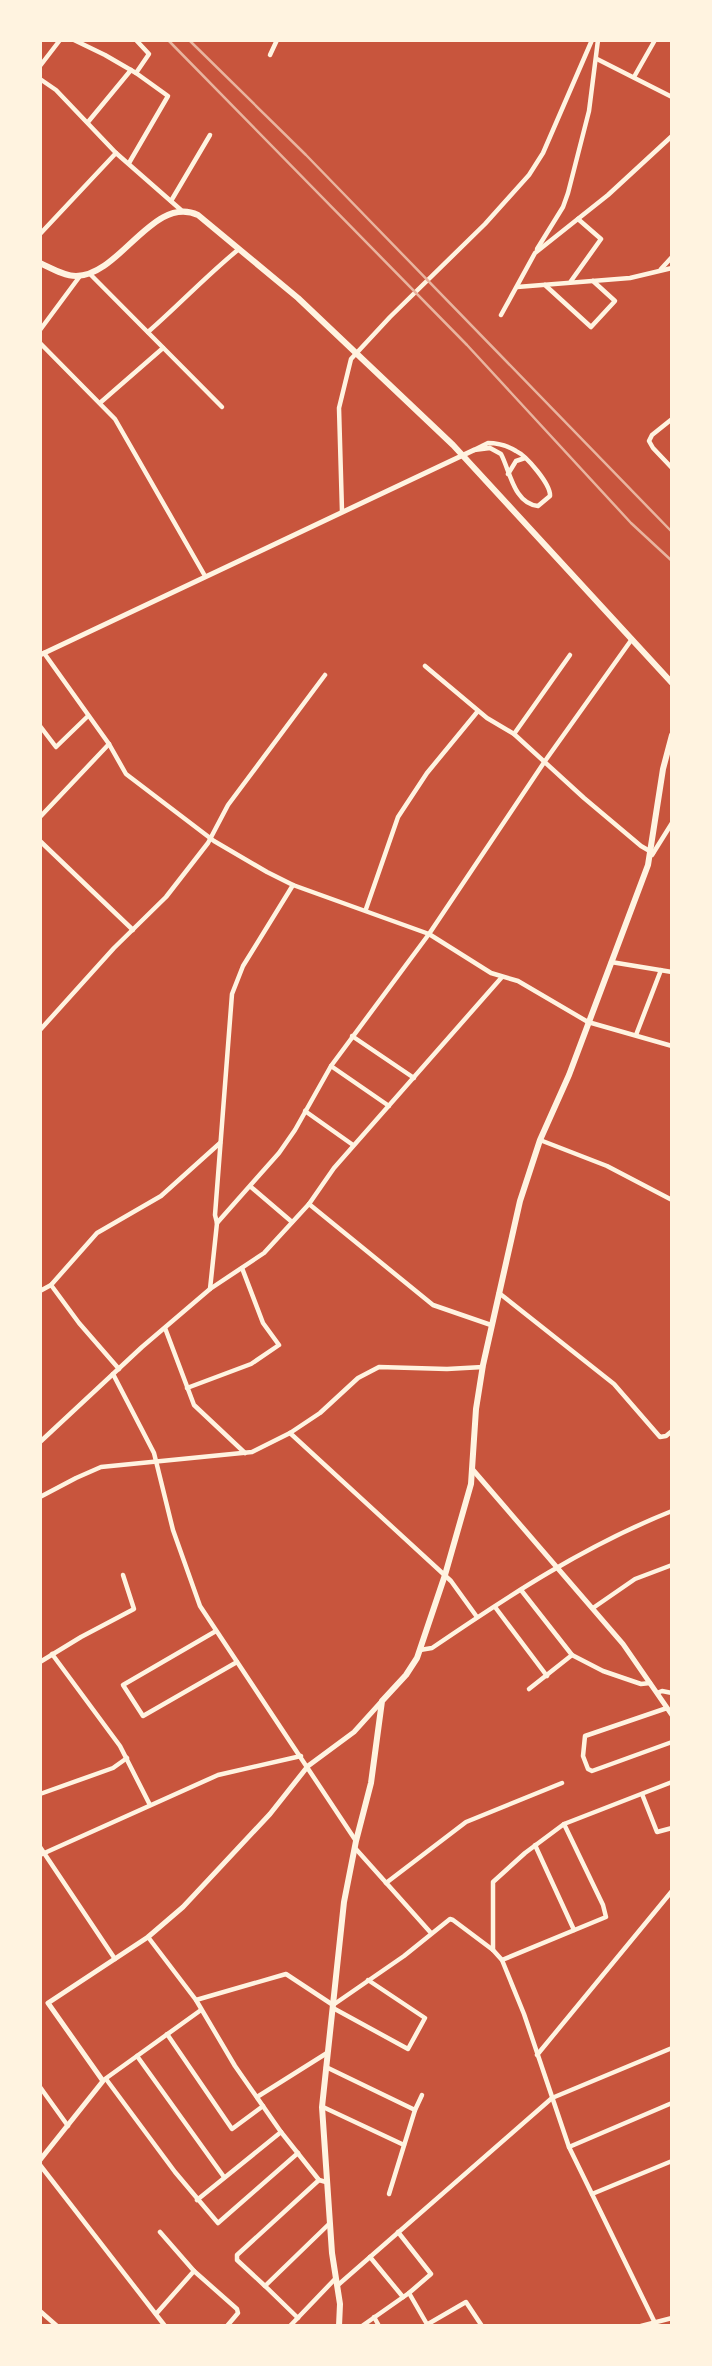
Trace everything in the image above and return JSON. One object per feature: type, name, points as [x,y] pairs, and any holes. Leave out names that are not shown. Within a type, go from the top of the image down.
[{"type":"main road","points":[[40,263],[63,274],[90,274],[170,213],[181,210],[198,215],[298,298],[463,455],[672,683]]},
{"type":"main road","points":[[339,2326],[336,2282],[322,2181],[322,2107],[344,1902],[355,1844],[371,1783],[382,1701],[413,1666],[445,1575],[473,1470],[474,1430],[483,1367],[520,1201],[540,1140],[569,1075],[648,865],[672,735]]},
{"type":"street","points":[[40,66],[60,40]]},
{"type":"street","points":[[74,40],[133,72],[168,96],[129,163]]},
{"type":"street","points":[[88,122],[149,54],[136,40]]},
{"type":"street","points":[[270,55],[277,40]]},
{"type":"street","points":[[342,511],[340,408],[350,361],[477,233],[530,175],[544,153],[592,40]]},
{"type":"street","points":[[501,315],[563,207],[568,193],[589,111],[598,40]]},
{"type":"street","points":[[634,77],[655,40]]},
{"type":"street","points":[[597,59],[672,97]]},
{"type":"street","points":[[40,79],[56,90],[116,153],[181,210]]},
{"type":"street","points":[[171,201],[210,135]]},
{"type":"street","points":[[535,253],[639,168],[672,136]]},
{"type":"street","points":[[40,234],[116,153]]},
{"type":"street","points":[[570,282],[601,239],[578,219]]},
{"type":"street","points":[[148,332],[239,249]]},
{"type":"street","points":[[661,270],[672,257]]},
{"type":"street","points":[[516,288],[630,278],[672,268]]},
{"type":"street","points":[[90,274],[222,407]]},
{"type":"street","points":[[40,330],[80,276]]},
{"type":"street","points":[[545,285],[592,327],[615,301],[593,280]]},
{"type":"street","points":[[40,343],[115,419],[205,576]]},
{"type":"street","points":[[101,402],[164,348]]},
{"type":"street","points":[[672,419],[652,435],[649,441],[672,468]]},
{"type":"street","points":[[474,450],[490,449],[501,454],[512,485],[530,505],[538,506],[550,496],[550,487],[525,458],[496,443],[482,445],[42,654],[133,780],[210,838],[267,872],[293,884],[429,934],[491,973],[517,981],[588,1022],[672,1046]]},
{"type":"street","points":[[508,475],[516,461],[525,458]]},
{"type":"street","points":[[217,1223],[286,1144],[331,1066],[429,934],[545,761],[632,639]]},
{"type":"street","points":[[513,734],[569,655]]},
{"type":"street","points":[[425,666],[478,711],[513,734],[584,798],[651,852],[672,823]]},
{"type":"street","points":[[40,1030],[166,897],[210,838],[228,805],[325,675]]},
{"type":"street","points":[[366,909],[398,817],[427,773],[478,711]]},
{"type":"street","points":[[40,726],[57,747],[88,716]]},
{"type":"street","points":[[40,740],[47,736]]},
{"type":"street","points":[[40,817],[109,744]]},
{"type":"street","points":[[40,841],[133,930]]},
{"type":"street","points":[[210,1289],[232,994],[236,981],[293,884]]},
{"type":"street","points":[[610,962],[672,972]]},
{"type":"street","points":[[636,1035],[661,970]]},
{"type":"street","points":[[40,1442],[210,1289],[264,1253],[309,1204],[353,1145],[502,977]]},
{"type":"street","points":[[352,1036],[414,1078]]},
{"type":"street","points":[[331,1066],[389,1106]]},
{"type":"street","points":[[305,1111],[353,1145]]},
{"type":"street","points":[[540,1140],[608,1166],[672,1200]]},
{"type":"street","points":[[40,1291],[51,1285],[97,1233],[161,1196],[221,1143]]},
{"type":"street","points":[[251,1187],[292,1222]]},
{"type":"street","points":[[309,1204],[433,1305],[491,1325]]},
{"type":"street","points":[[187,1388],[251,1364],[279,1345],[263,1323],[242,1268]]},
{"type":"street","points":[[51,1285],[79,1323],[119,1369]]},
{"type":"street","points":[[498,1292],[614,1384],[660,1437],[672,1431]]},
{"type":"street","points":[[165,1328],[194,1405],[246,1453]]},
{"type":"street","points":[[40,1497],[101,1467],[246,1453],[271,1444],[320,1413],[358,1378],[379,1367],[483,1367]]},
{"type":"street","points":[[113,1374],[154,1453],[182,1555],[200,1606],[308,1766],[355,1844],[431,1933]]},
{"type":"street","points":[[290,1433],[445,1575],[477,1617]]},
{"type":"street","points":[[473,1470],[624,1644],[672,1715]]},
{"type":"street","points":[[420,1650],[432,1648],[558,1567],[622,1532],[670,1512],[672,1519]]},
{"type":"street","points":[[593,1608],[631,1582],[672,1565]]},
{"type":"street","points":[[40,1662],[134,1609],[123,1575]]},
{"type":"street","points":[[521,1590],[572,1655],[603,1671],[640,1684],[650,1683]]},
{"type":"street","points":[[495,1607],[547,1676]]},
{"type":"street","points":[[216,1631],[123,1685],[143,1716],[237,1662]]},
{"type":"street","points":[[52,1654],[127,1758],[150,1806]]},
{"type":"street","points":[[529,1689],[572,1655]]},
{"type":"street","points":[[657,1693],[662,1690],[672,1693]]},
{"type":"street","points":[[41,2008],[148,1937],[198,1893],[270,1814],[308,1766],[354,1732],[382,1701]]},
{"type":"street","points":[[667,1708],[585,1736],[583,1756],[588,1769],[592,1771],[672,1742]]},
{"type":"street","points":[[42,1855],[218,1775],[300,1756]]},
{"type":"street","points":[[40,1794],[113,1768],[127,1758]]},
{"type":"street","points":[[492,1950],[493,1882],[535,1845],[565,1824],[672,1782]]},
{"type":"street","points":[[386,1883],[466,1822],[562,1783]]},
{"type":"street","points":[[642,1794],[657,1832],[672,1828]]},
{"type":"street","points":[[502,1960],[606,1915],[565,1824]]},
{"type":"street","points":[[535,1845],[574,1930]]},
{"type":"street","points":[[40,1847],[42,1855],[115,1959]]},
{"type":"street","points":[[537,2056],[587,1991],[672,1891]]},
{"type":"street","points":[[333,2006],[452,1919],[492,1950],[502,1960],[569,2147],[654,2322]]},
{"type":"street","points":[[148,1937],[196,2000],[281,2132],[322,2181],[237,2255],[237,2260],[298,2318]]},
{"type":"street","points":[[196,2000],[286,1974],[405,2049],[410,2047],[425,2018],[368,1980]]},
{"type":"street","points":[[48,2003],[104,2080],[218,2223],[298,2153]]},
{"type":"street","points":[[165,2326],[40,2163],[104,2080],[201,2010]]},
{"type":"street","points":[[167,2034],[232,2130],[263,2106]]},
{"type":"street","points":[[290,2326],[336,2282],[370,2256],[552,2098],[672,2049]]},
{"type":"street","points":[[257,2097],[327,2053]]},
{"type":"street","points":[[137,2056],[224,2177]]},
{"type":"street","points":[[326,2067],[415,2110]]},
{"type":"street","points":[[40,2087],[68,2126]]},
{"type":"street","points":[[389,2193],[422,2095]]},
{"type":"street","points":[[569,2147],[672,2103]]},
{"type":"street","points":[[322,2107],[404,2145]]},
{"type":"street","points":[[197,2200],[281,2132]]},
{"type":"street","points":[[592,2194],[672,2161]]},
{"type":"street","points":[[265,2286],[329,2224]]},
{"type":"street","points":[[160,2232],[194,2271],[237,2309],[227,2326]]},
{"type":"street","points":[[362,2326],[409,2294],[431,2274],[398,2232]]},
{"type":"street","points":[[370,2256],[402,2297]]},
{"type":"street","points":[[156,2314],[194,2271]]},
{"type":"street","points":[[409,2294],[428,2325],[466,2302],[482,2326]]},
{"type":"street","points":[[40,2311],[57,2326]]},
{"type":"street","points":[[374,2318],[379,2326]]},
{"type":"street","points":[[641,2326],[672,2318]]},
{"type":"railway","points":[[168,40],[467,345],[631,523],[672,561]]},
{"type":"railway","points":[[189,40],[306,155],[672,532]]}]
